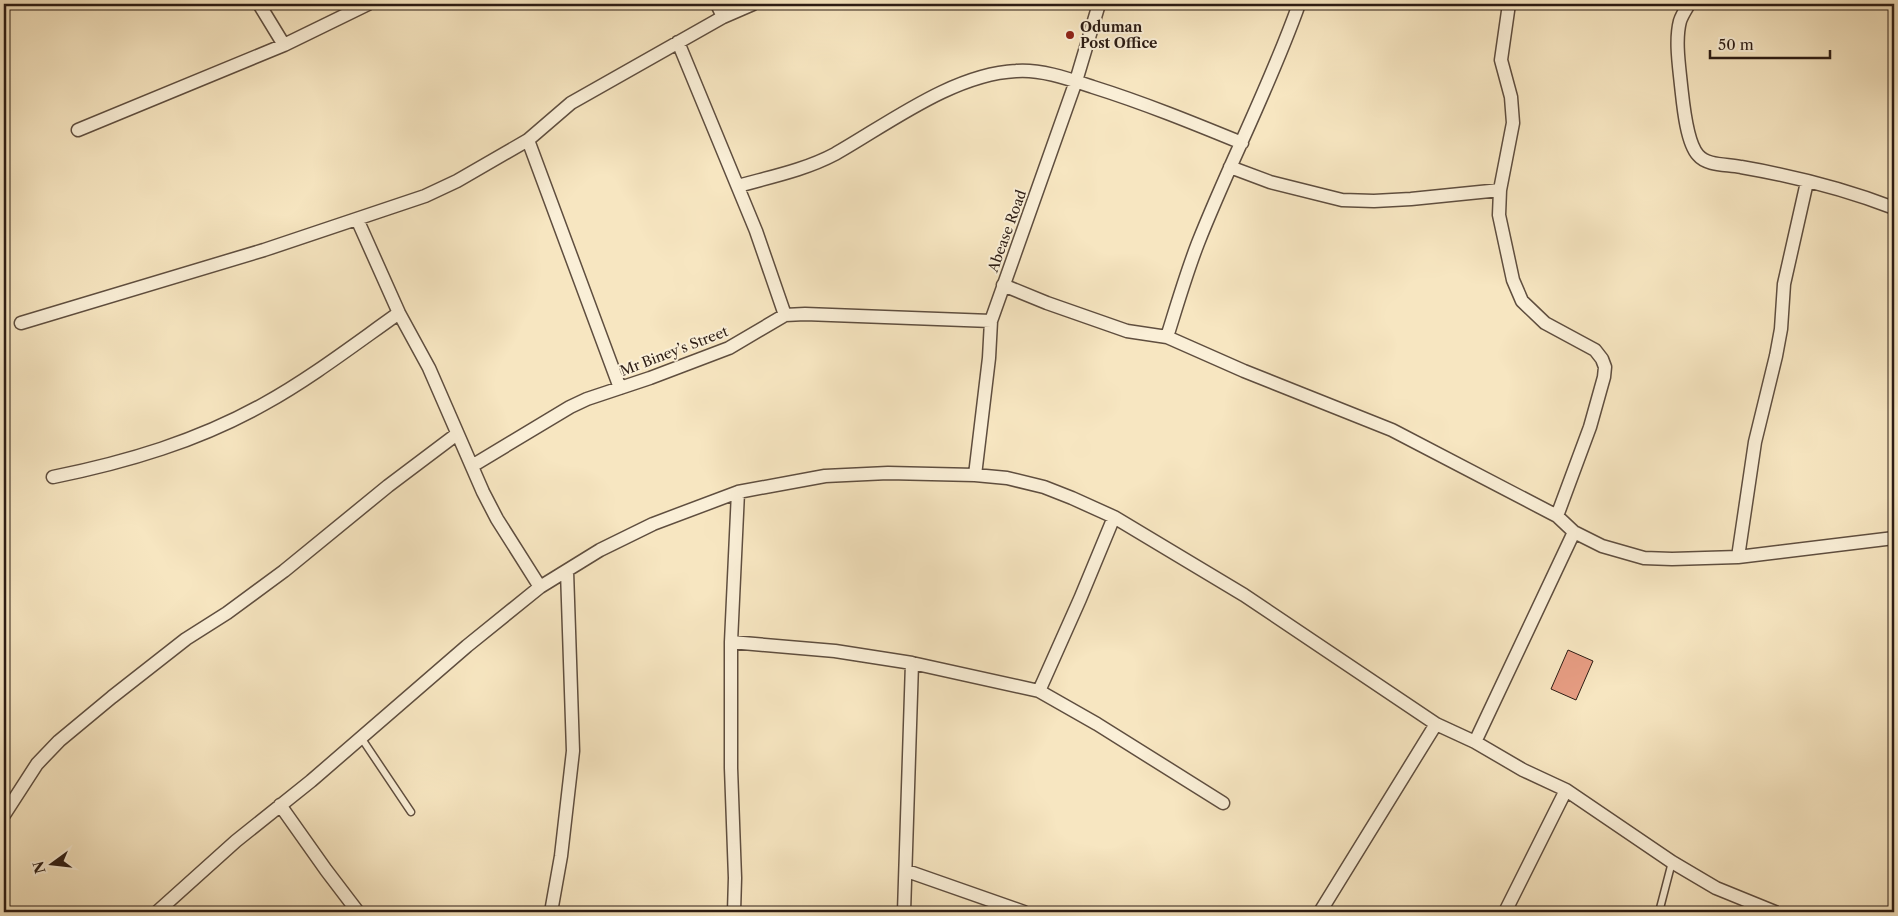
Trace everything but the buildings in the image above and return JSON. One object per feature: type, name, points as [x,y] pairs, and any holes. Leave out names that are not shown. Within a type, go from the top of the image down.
[{"type":"street","points":[[259,4],[284,45]]},
{"type":"street","points":[[78,130],[284,45],[368,4]]},
{"type":"street","points":[[717,4],[723,17]]},
{"type":"street","points":[[21,323],[357,220],[433,192],[457,181],[528,140],[571,103],[723,17],[753,4]]},
{"type":"street","name":"Abease Road","points":[[975,475],[989,358],[990,321],[1076,81],[1099,4]]},
{"type":"street","points":[[1167,337],[1198,242],[1285,42],[1299,4]]},
{"type":"street","points":[[1509,4],[1501,60],[1511,97],[1513,123],[1500,190],[1499,215],[1513,280],[1522,301],[1545,323],[1594,350],[1602,359],[1605,367],[1604,378],[1590,427],[1557,516]]},
{"type":"street","points":[[1689,4],[1680,20],[1678,33],[1680,75],[1685,118],[1690,139],[1698,155],[1710,162],[1776,174],[1863,196],[1894,208]]},
{"type":"street","points":[[678,42],[738,186],[785,315]]},
{"type":"street","points":[[738,186],[809,165],[834,154],[917,106],[956,86],[983,77],[1016,70],[1033,71],[1076,81],[1130,99],[1242,143]]},
{"type":"street","points":[[528,140],[620,388]]},
{"type":"street","points":[[1230,167],[1270,182],[1342,200],[1411,199],[1500,190]]},
{"type":"street","points":[[1738,557],[1755,442],[1781,329],[1784,284],[1807,182]]},
{"type":"street","points":[[357,220],[399,313],[429,368],[457,434],[497,519],[540,587]]},
{"type":"street","points":[[1003,285],[1127,331],[1167,337],[1244,371],[1392,430],[1557,516],[1574,532],[1602,546],[1644,558],[1738,557],[1894,538]]},
{"type":"street","points":[[53,478],[102,467],[160,450],[217,428],[272,399],[399,313]]},
{"type":"street","name":"Mr Biney’s Street","points":[[472,466],[570,407],[729,348],[785,315],[805,314],[990,321]]},
{"type":"street","points":[[4,815],[37,764],[59,741],[186,639],[227,613],[284,571],[388,486],[457,434]]},
{"type":"street","points":[[157,912],[236,841],[467,646],[540,587],[600,550],[653,524],[738,492],[825,476],[858,473],[975,475],[1007,478],[1044,488],[1114,516],[1252,601],[1436,724],[1475,742],[1523,770],[1566,790],[1672,862],[1716,888],[1775,912]]},
{"type":"street","points":[[734,912],[731,642],[738,492]]},
{"type":"street","points":[[1039,691],[1114,516]]},
{"type":"street","points":[[1475,742],[1574,532]]},
{"type":"street","points":[[551,912],[561,856],[573,751],[567,571]]},
{"type":"street","points":[[731,642],[835,652],[912,664],[1039,691],[1223,803]]},
{"type":"street","points":[[904,912],[907,871],[912,664]]},
{"type":"street","points":[[1320,912],[1436,724]]},
{"type":"street","points":[[1505,912],[1566,790]]},
{"type":"street","points":[[280,805],[358,912]]},
{"type":"street","points":[[907,871],[1024,912]]},
{"type":"lane","points":[[360,736],[410,812]]},
{"type":"lane","points":[[1659,912],[1672,862]]},
{"type":"place","name":"Oduman Post Office","points":[[1070,35]]}]
